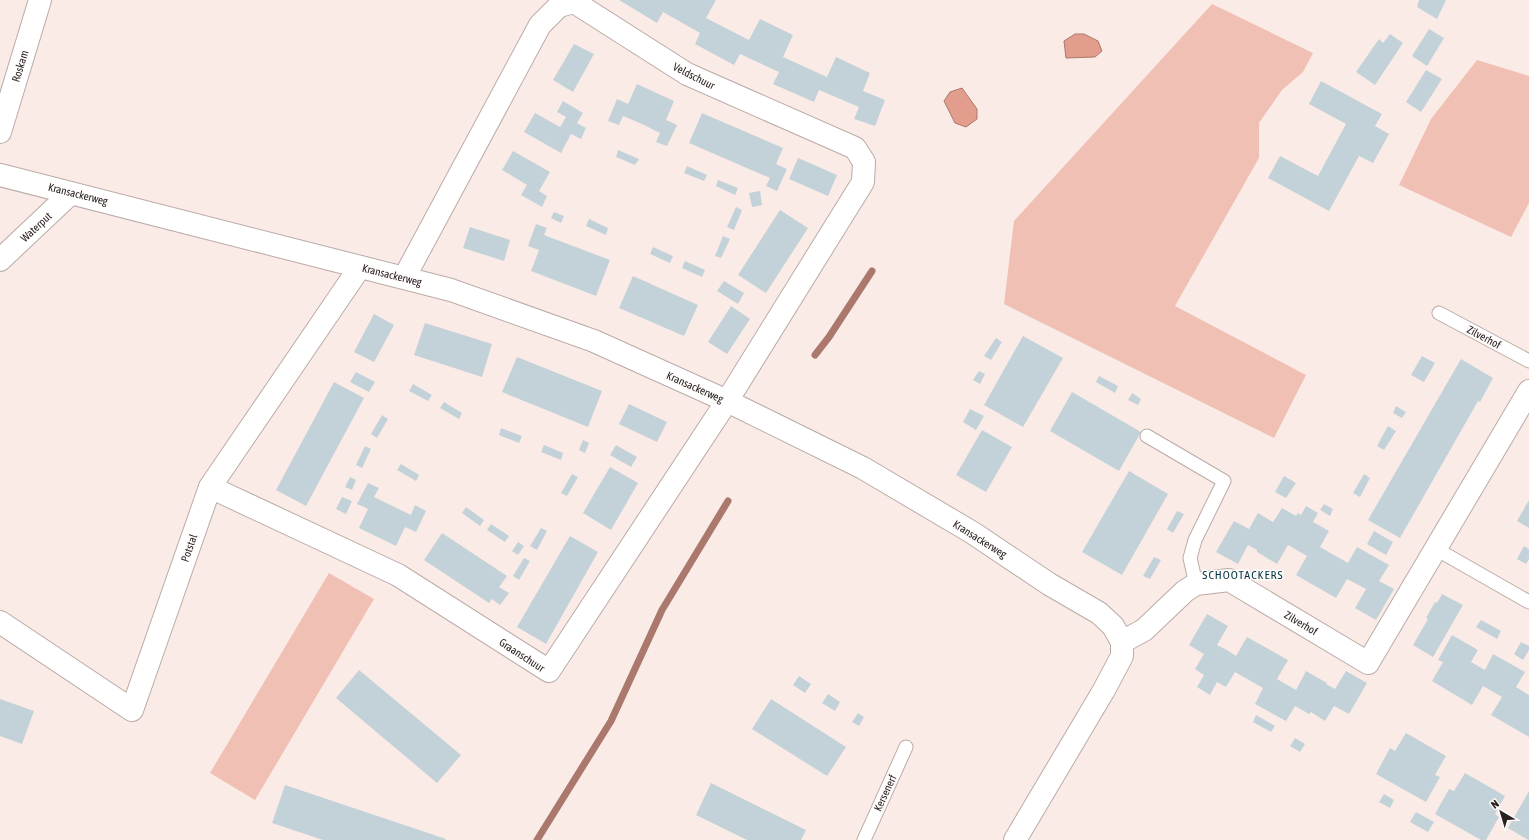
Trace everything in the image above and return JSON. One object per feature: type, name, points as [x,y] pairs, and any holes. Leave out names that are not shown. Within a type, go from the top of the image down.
[{"type":"street","name":"Roskam","points":[[0,132],[40,0]]},
{"type":"street","name":"Veldschuur","points":[[404,278],[540,25],[559,6],[574,2],[687,74],[855,148],[864,162],[863,182],[727,401]]},
{"type":"street","name":"Kransackerweg","points":[[0,174],[451,290],[594,341],[727,401],[863,468],[972,533],[1049,584],[1099,614],[1113,626],[1122,642]]},
{"type":"street","name":"Waterput","points":[[0,260],[71,193]]},
{"type":"street","name":"Potstal","points":[[0,622],[132,710],[210,487],[360,267]]},
{"type":"street","name":"Zilverhof","points":[[1122,642],[1144,630],[1185,591],[1196,584],[1229,580],[1368,663],[1529,391]]},
{"type":"street","name":"Graanschuur","points":[[210,487],[398,575],[548,672],[727,401]]},
{"type":"street","points":[[1015,840],[1112,675],[1122,656],[1122,642]]},
{"type":"lane","name":"Zilverhof","points":[[1439,313],[1529,361]]},
{"type":"lane","points":[[1146,436],[1224,481],[1196,540],[1190,558],[1196,584]]},
{"type":"lane","points":[[1436,548],[1529,602]]},
{"type":"lane","name":"Kersenerf","points":[[864,840],[906,747]]},
{"type":"shaded area","points":[[1212,4],[1313,53],[1303,72],[1282,90],[1259,123],[1259,158],[1175,306],[1306,375],[1274,438],[1004,304],[1014,221]]},
{"type":"shaded area","points":[[1075,34],[1084,34],[1098,41],[1102,51],[1095,57],[1066,58],[1064,41]]},
{"type":"shaded area","points":[[1477,60],[1529,76],[1529,203],[1511,237],[1399,185],[1431,119]]},
{"type":"shaded area","points":[[962,88],[977,109],[977,119],[966,127],[955,123],[944,101],[950,92]]},
{"type":"shaded area","points":[[329,573],[374,599],[255,800],[210,773]]},
{"type":"building","points":[[619,0],[716,0],[706,18],[749,40],[760,19],[793,35],[783,57],[827,77],[836,57],[870,73],[863,91],[885,100],[875,126],[854,119],[859,107],[819,90],[814,102],[773,84],[779,72],[740,54],[734,65],[695,44],[700,33],[663,12],[657,23]]},
{"type":"building","points":[[1419,0],[1446,0],[1437,19],[1417,7]]},
{"type":"building","points":[[1429,29],[1444,38],[1427,66],[1412,56]]},
{"type":"building","points":[[1390,34],[1403,43],[1375,85],[1356,72],[1379,39],[1383,43]]},
{"type":"building","points":[[574,44],[594,54],[573,92],[553,80]]},
{"type":"building","points":[[1426,70],[1442,79],[1421,112],[1406,102]]},
{"type":"building","points":[[1321,81],[1382,114],[1375,126],[1389,134],[1373,163],[1359,156],[1329,211],[1268,178],[1280,156],[1318,176],[1346,124],[1309,104]]},
{"type":"building","points":[[637,84],[674,101],[666,120],[677,125],[667,146],[656,142],[660,133],[642,124],[623,116],[619,125],[608,121],[617,99],[628,104]]},
{"type":"building","points":[[563,101],[583,113],[577,123],[586,128],[581,139],[571,134],[561,153],[524,132],[535,113],[560,127],[566,117],[557,112]]},
{"type":"building","points":[[702,113],[783,148],[776,164],[787,169],[777,191],[766,186],[770,178],[689,143]]},
{"type":"building","points":[[618,150],[639,159],[635,165],[616,157]]},
{"type":"building","points":[[513,151],[550,172],[539,191],[547,196],[542,207],[521,195],[527,185],[502,170]]},
{"type":"building","points":[[798,158],[837,175],[828,196],[789,179]]},
{"type":"building","points":[[687,166],[707,175],[704,181],[684,173]]},
{"type":"building","points":[[718,180],[738,188],[735,195],[716,186]]},
{"type":"building","points":[[760,191],[762,205],[752,207],[749,193]]},
{"type":"building","points":[[736,207],[742,210],[734,230],[727,227]]},
{"type":"building","points":[[780,210],[808,228],[766,293],[738,275]]},
{"type":"building","points":[[554,212],[564,216],[561,223],[551,218]]},
{"type":"building","points":[[589,219],[608,228],[606,235],[586,226]]},
{"type":"building","points":[[536,224],[547,228],[544,235],[610,260],[596,296],[531,271],[539,250],[528,246]]},
{"type":"building","points":[[470,227],[510,240],[504,261],[463,248]]},
{"type":"building","points":[[723,236],[730,239],[721,258],[715,256]]},
{"type":"building","points":[[653,247],[673,256],[670,263],[650,254]]},
{"type":"building","points":[[685,261],[705,270],[702,277],[682,268]]},
{"type":"building","points":[[633,276],[698,305],[684,336],[619,308]]},
{"type":"building","points":[[724,281],[744,293],[738,304],[717,291]]},
{"type":"building","points":[[731,306],[750,319],[727,354],[708,342]]},
{"type":"building","points":[[374,314],[394,325],[374,362],[354,352]]},
{"type":"building","points":[[425,323],[492,344],[482,377],[414,355]]},
{"type":"building","points":[[1023,336],[1063,358],[1023,427],[984,405]]},
{"type":"building","points":[[996,338],[1002,342],[991,360],[984,356]]},
{"type":"building","points":[[1422,356],[1435,363],[1424,382],[1411,375]]},
{"type":"building","points":[[517,357],[602,391],[588,427],[502,392]]},
{"type":"building","points":[[1461,359],[1493,378],[1480,402],[1478,401],[1400,538],[1368,520]]},
{"type":"building","points":[[979,371],[985,374],[980,384],[973,380]]},
{"type":"building","points":[[356,372],[375,382],[369,392],[350,382]]},
{"type":"building","points":[[1099,376],[1118,386],[1115,393],[1096,382]]},
{"type":"building","points":[[334,382],[364,398],[306,506],[276,490]]},
{"type":"building","points":[[413,384],[432,395],[428,401],[409,391]]},
{"type":"building","points":[[1072,392],[1141,432],[1119,471],[1050,431]]},
{"type":"building","points":[[1132,393],[1141,399],[1138,405],[1128,400]]},
{"type":"building","points":[[444,402],[462,413],[459,419],[440,408]]},
{"type":"building","points":[[629,404],[667,422],[657,442],[619,424]]},
{"type":"building","points":[[1396,406],[1406,412],[1402,418],[1393,413]]},
{"type":"building","points":[[970,409],[984,416],[976,430],[963,422]]},
{"type":"building","points":[[382,415],[388,419],[377,438],[371,434]]},
{"type":"building","points":[[1388,426],[1396,431],[1384,450],[1377,446]]},
{"type":"building","points":[[501,428],[522,436],[519,443],[499,435]]},
{"type":"building","points":[[982,430],[1012,447],[986,492],[956,475]]},
{"type":"building","points":[[583,440],[589,443],[585,453],[579,450]]},
{"type":"building","points":[[544,445],[563,453],[561,460],[541,452]]},
{"type":"building","points":[[616,445],[637,457],[631,467],[610,455]]},
{"type":"building","points":[[365,446],[371,449],[362,468],[356,465]]},
{"type":"building","points":[[401,464],[419,475],[416,481],[397,470]]},
{"type":"building","points":[[610,467],[638,483],[611,530],[583,513]]},
{"type":"building","points":[[1129,471],[1168,494],[1122,575],[1082,552]]},
{"type":"building","points":[[572,474],[578,477],[567,496],[561,493]]},
{"type":"building","points":[[1364,474],[1370,478],[1360,497],[1353,493]]},
{"type":"building","points":[[1284,476],[1296,483],[1286,498],[1275,492]]},
{"type":"building","points":[[350,477],[356,480],[352,490],[345,487]]},
{"type":"building","points":[[368,483],[379,488],[374,497],[411,515],[415,505],[426,511],[416,532],[405,527],[396,546],[359,528],[368,509],[357,504]]},
{"type":"building","points":[[342,497],[352,501],[346,514],[336,509]]},
{"type":"building","points":[[1529,500],[1529,528],[1517,521]]},
{"type":"building","points":[[1324,504],[1333,509],[1330,516],[1320,510]]},
{"type":"building","points":[[1306,506],[1318,513],[1313,522],[1329,531],[1320,547],[1348,563],[1357,547],[1389,565],[1379,581],[1394,589],[1376,620],[1355,608],[1366,589],[1347,579],[1336,598],[1296,575],[1307,556],[1288,545],[1277,564],[1248,545],[1238,564],[1216,552],[1234,521],[1249,529],[1258,513],[1273,522],[1282,508],[1296,516],[1298,513],[1301,515]]},
{"type":"building","points":[[466,507],[484,520],[480,526],[462,513]]},
{"type":"building","points":[[1177,511],[1184,514],[1173,533],[1167,529]]},
{"type":"building","points":[[491,524],[509,536],[505,542],[487,530]]},
{"type":"building","points":[[541,528],[547,531],[537,550],[530,546]]},
{"type":"building","points":[[1374,531],[1393,542],[1386,555],[1367,544]]},
{"type":"building","points":[[442,533],[507,576],[499,587],[509,593],[500,605],[492,599],[489,603],[424,560]]},
{"type":"building","points":[[570,536],[598,552],[546,644],[517,627]]},
{"type":"building","points":[[518,542],[524,546],[518,555],[512,551]]},
{"type":"building","points":[[1524,546],[1529,549],[1529,559],[1526,564],[1517,559]]},
{"type":"building","points":[[1154,557],[1161,560],[1150,579],[1143,576]]},
{"type":"building","points":[[524,558],[530,561],[519,580],[513,576]]},
{"type":"building","points":[[1442,594],[1463,605],[1433,657],[1413,645],[1428,619],[1426,618],[1435,602],[1437,603]]},
{"type":"building","points":[[1207,614],[1228,626],[1217,645],[1236,656],[1247,637],[1288,660],[1277,679],[1296,690],[1306,671],[1335,689],[1346,671],[1367,683],[1349,714],[1334,706],[1325,721],[1311,712],[1309,714],[1295,706],[1286,721],[1255,704],[1263,688],[1235,672],[1226,687],[1217,682],[1210,695],[1197,687],[1204,675],[1195,669],[1204,654],[1189,645]]},
{"type":"building","points":[[1481,620],[1501,631],[1497,639],[1476,627]]},
{"type":"building","points":[[1452,635],[1478,650],[1471,662],[1485,670],[1493,654],[1525,672],[1516,687],[1529,695],[1529,737],[1491,715],[1502,697],[1483,686],[1472,705],[1432,681],[1443,662],[1438,660]]},
{"type":"building","points":[[1521,642],[1529,646],[1529,650],[1523,660],[1514,654]]},
{"type":"building","points":[[359,670],[461,755],[437,783],[336,698]]},
{"type":"building","points":[[799,676],[811,684],[805,693],[793,685]]},
{"type":"building","points":[[828,694],[840,702],[835,711],[822,703]]},
{"type":"building","points":[[0,699],[34,711],[22,744],[0,736]]},
{"type":"building","points":[[771,699],[846,747],[827,776],[752,729]]},
{"type":"building","points":[[858,713],[864,717],[859,726],[852,722]]},
{"type":"building","points":[[1256,715],[1275,726],[1271,732],[1253,722]]},
{"type":"building","points":[[1406,733],[1446,756],[1435,775],[1440,777],[1426,802],[1376,774],[1390,748],[1395,751]]},
{"type":"building","points":[[1295,738],[1305,744],[1300,752],[1290,746]]},
{"type":"building","points":[[1465,773],[1505,796],[1495,814],[1499,817],[1486,840],[1481,840],[1435,814],[1449,789],[1454,791]]},
{"type":"building","points":[[711,783],[806,830],[801,840],[747,840],[696,815]]},
{"type":"building","points":[[285,785],[446,839],[323,840],[272,823]]},
{"type":"building","points":[[1529,791],[1529,840],[1528,840],[1508,828]]},
{"type":"building","points":[[1384,794],[1394,800],[1390,808],[1379,802]]},
{"type":"building","points":[[1416,812],[1434,822],[1428,832],[1410,822]]},
{"type":"waterway","points":[[815,355],[829,337],[872,271]]},
{"type":"waterway","points":[[537,840],[611,721],[662,610],[728,501]]},
{"type":"district","name":"SCHOOTACKERS","points":[[1243,575]]}]
